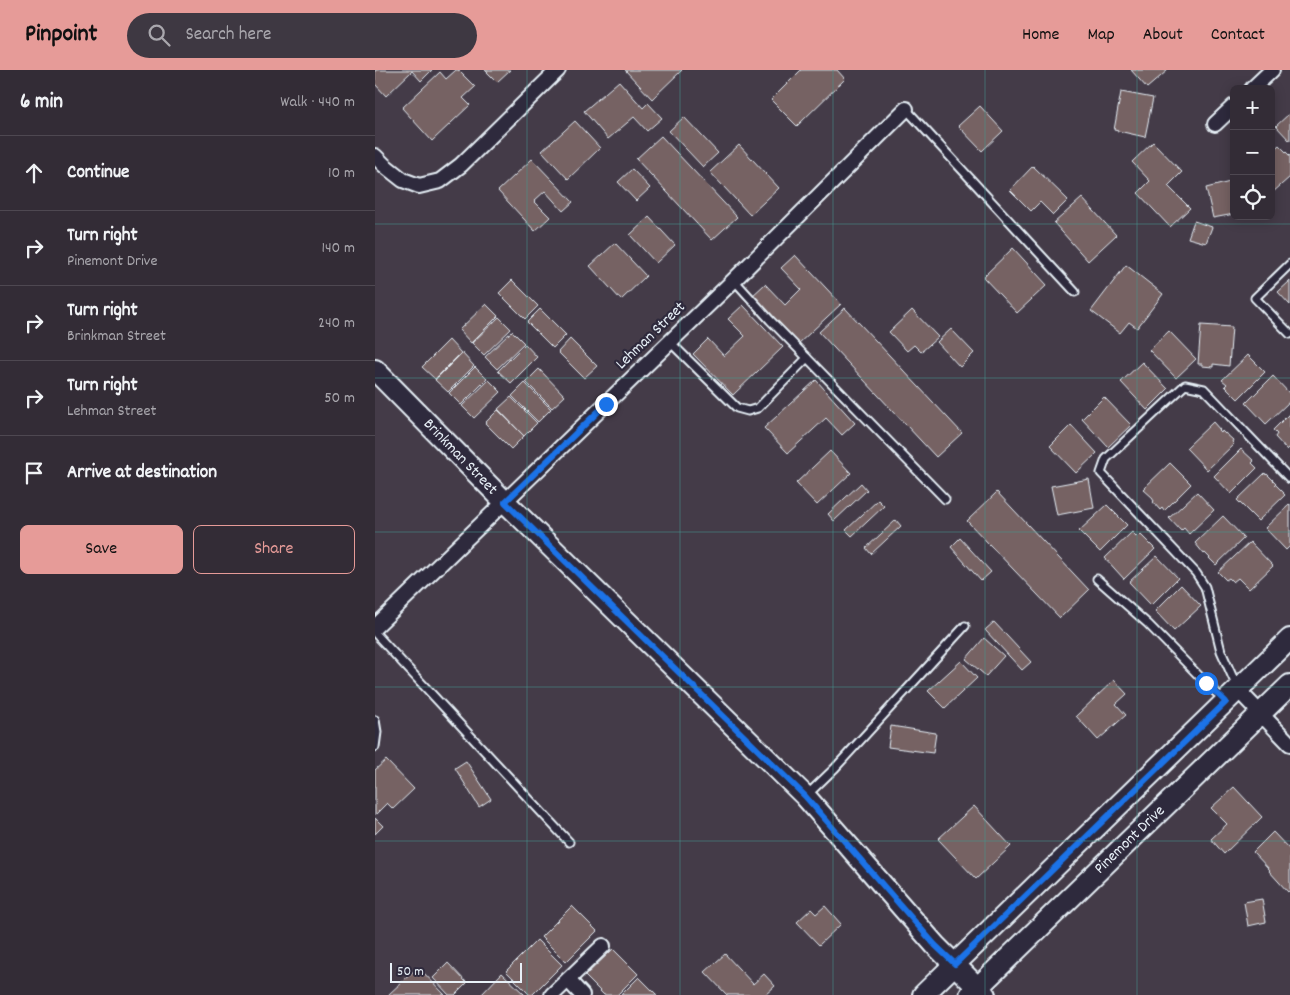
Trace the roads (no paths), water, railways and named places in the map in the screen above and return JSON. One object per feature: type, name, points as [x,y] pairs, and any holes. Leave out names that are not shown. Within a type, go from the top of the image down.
[{"type":"main road","name":"Brinkman Street","points":[[375,370],[505,502],[805,796],[935,945],[955,964],[977,992]]},
{"type":"main road","name":"Pinemont Drive","points":[[923,995],[1290,640]]},
{"type":"main road","name":"Pinemont Drive","points":[[977,992],[1290,684]]},
{"type":"street","points":[[375,156],[384,166],[403,180],[419,186],[440,181],[461,165],[558,70]]},
{"type":"street","points":[[1256,85],[1272,70]]},
{"type":"street","name":"Lehman Street","points":[[375,627],[734,280],[906,109]]},
{"type":"street","points":[[1215,124],[1230,110]]},
{"type":"street","points":[[1232,696],[1261,713],[1290,744]]},
{"type":"street","points":[[552,995],[603,946]]},
{"type":"street","points":[[568,980],[582,995]]},
{"type":"lane","points":[[906,109],[1075,292]]},
{"type":"lane","points":[[1290,264],[1255,298],[1290,334]]},
{"type":"lane","points":[[734,280],[770,320],[945,499]]},
{"type":"lane","points":[[670,342],[737,408],[748,411],[758,408],[807,358]]},
{"type":"lane","points":[[1232,696],[1205,587],[1196,573],[1101,473],[1106,458],[1185,385],[1204,389],[1290,478]]},
{"type":"lane","points":[[1097,579],[1148,624],[1206,683],[1232,696]]},
{"type":"lane","points":[[805,796],[835,768],[965,626]]},
{"type":"lane","points":[[375,633],[569,842]]},
{"type":"lane","points":[[375,720],[377,732],[375,747]]}]
